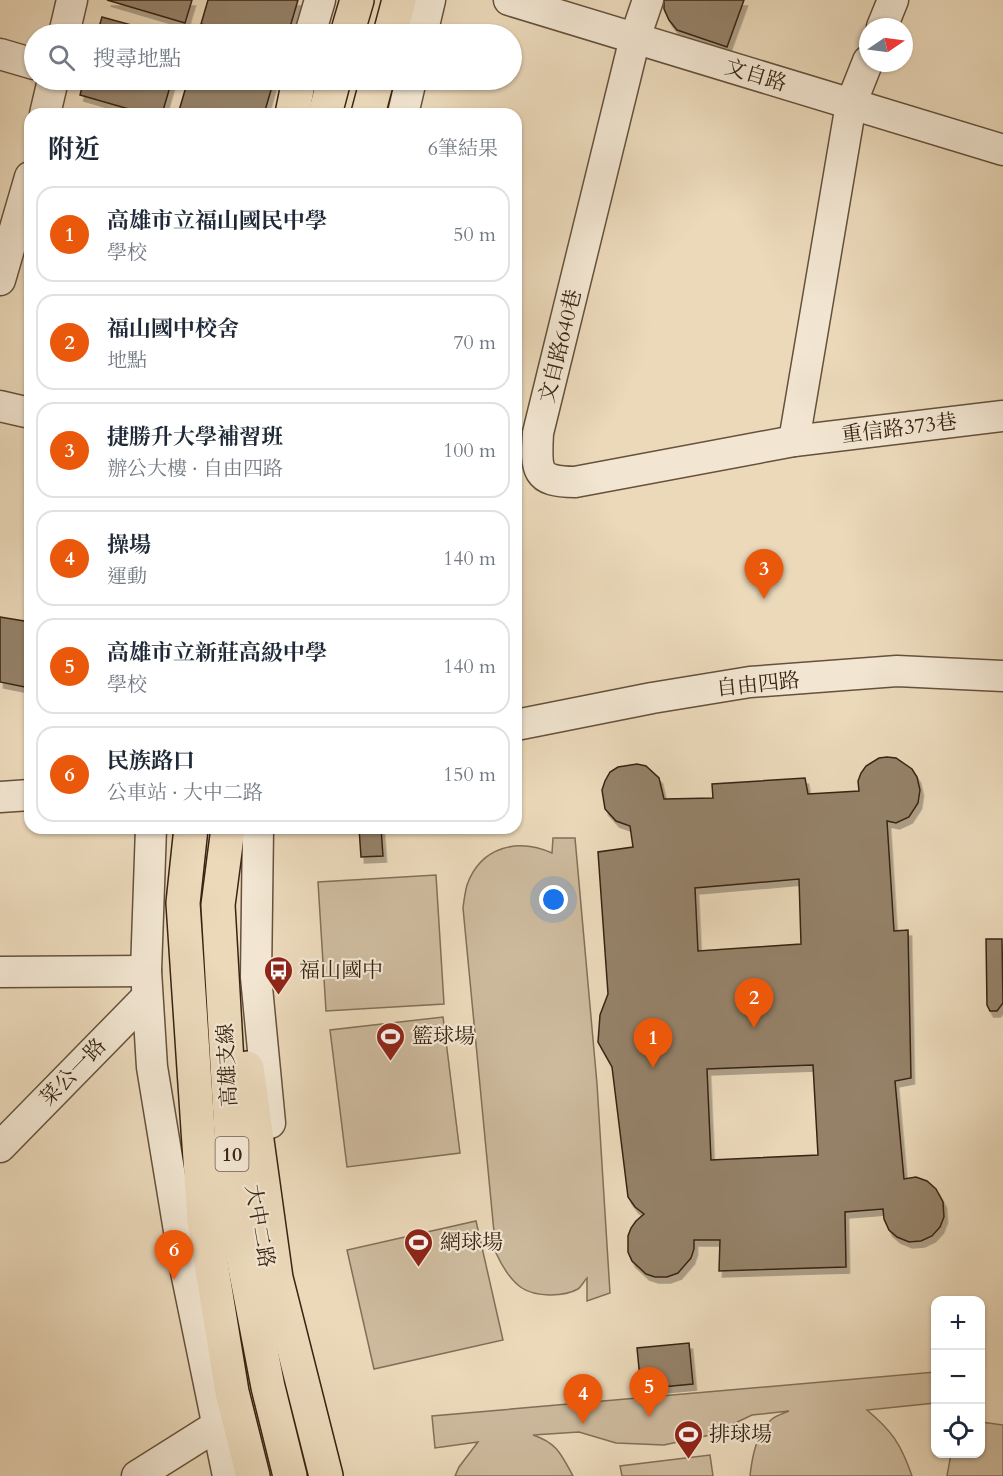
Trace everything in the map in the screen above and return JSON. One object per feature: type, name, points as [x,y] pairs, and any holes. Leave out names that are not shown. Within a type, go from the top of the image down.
[{"type":"highway","points":[[350,24],[357,0]]},
{"type":"highway","points":[[393,24],[399,0]]},
{"type":"highway","points":[[293,108],[296,90]]},
{"type":"highway","points":[[327,108],[331,90]]},
{"type":"highway","points":[[370,108],[374,90]]},
{"type":"highway","points":[[170,834],[166,869],[172,1043],[204,1220]]},
{"type":"highway","name":"高雄支線","points":[[190,834],[183,903],[204,1220],[232,1392],[253,1476]]},
{"type":"highway","name":"高雄支線","points":[[227,834],[218,905],[236,1221],[268,1387],[290,1476]]},
{"type":"highway","points":[[230,951],[276,1278],[325,1471]]},
{"type":"street","points":[[66,24],[72,0]]},
{"type":"street","points":[[313,24],[320,0]]},
{"type":"street","points":[[424,24],[430,0]]},
{"type":"street","name":"文自路","points":[[509,0],[1003,150]]},
{"type":"street","points":[[635,38],[648,0]]},
{"type":"street","points":[[886,18],[893,0]]},
{"type":"street","name":"文自路640巷","points":[[635,38],[538,433],[537,452],[541,473],[556,482],[576,482],[794,441]]},
{"type":"street","points":[[0,54],[24,61]]},
{"type":"street","points":[[794,441],[850,104],[863,72]]},
{"type":"street","points":[[46,108],[51,90]]},
{"type":"street","points":[[288,108],[294,90]]},
{"type":"street","points":[[404,108],[409,90]]},
{"type":"street","points":[[0,280],[18,188]]},
{"type":"street","points":[[0,406],[24,412]]},
{"type":"street","name":"重信路373巷","points":[[794,441],[1003,416]]},
{"type":"street","name":"自由四路","points":[[522,724],[652,698],[750,682],[897,671],[1003,676]]},
{"type":"street","points":[[0,797],[24,795]]},
{"type":"street","points":[[151,834],[147,984],[152,1067],[185,1267],[228,1476]]},
{"type":"street","points":[[230,951],[232,868],[241,834]]},
{"type":"street","name":"大中二路","points":[[258,834],[256,977],[277,1203],[327,1442],[325,1471]]},
{"type":"street","points":[[0,972],[147,984]]},
{"type":"street","name":"菜公一路","points":[[0,1147],[147,984]]},
{"type":"street","points":[[137,1476],[218,1425]]},
{"type":"shaded area","points":[[553,838],[575,838],[597,1084],[610,1293],[587,1301],[587,1278],[579,1288],[572,1292],[558,1295],[534,1293],[522,1288],[514,1281],[496,1253],[463,908],[467,885],[481,861],[502,849],[514,846],[539,848],[552,853]]},
{"type":"shaded area","points":[[436,875],[444,1004],[326,1011],[318,882]]},
{"type":"shaded area","points":[[443,1017],[460,1153],[347,1167],[330,1030]]},
{"type":"shaded area","points":[[476,1221],[503,1340],[374,1369],[347,1250]]},
{"type":"shaded area","points":[[931,1372],[931,1403],[867,1410],[895,1439],[912,1476],[750,1476],[754,1453],[763,1430],[772,1419],[789,1411],[752,1415],[710,1435],[664,1445],[616,1443],[579,1432],[533,1435],[558,1450],[573,1476],[455,1476],[478,1442],[435,1448],[432,1416]]},
{"type":"shaded area","points":[[985,1423],[1003,1425],[1003,1476],[947,1476],[950,1458],[985,1458]]},
{"type":"shaded area","name":"排球場","points":[[710,1455],[713,1476],[622,1476],[620,1466]]},
{"type":"building","points":[[107,0],[192,0],[185,23]]},
{"type":"building","points":[[208,0],[298,0],[291,24],[201,24]]},
{"type":"building","points":[[664,0],[744,0],[727,47],[677,30],[664,9]]},
{"type":"building","points":[[102,17],[128,24],[100,24]]},
{"type":"building","points":[[81,90],[169,90],[164,108],[125,108],[80,95]]},
{"type":"building","points":[[185,90],[271,90],[266,108],[180,108]]},
{"type":"building","points":[[0,617],[24,621],[24,687],[0,682]]},
{"type":"building","points":[[879,758],[896,758],[912,769],[917,777],[920,790],[918,803],[909,817],[896,823],[887,821],[894,931],[908,930],[911,1078],[895,1081],[904,1179],[916,1177],[927,1181],[936,1189],[943,1202],[944,1217],[940,1227],[932,1236],[921,1241],[909,1242],[897,1237],[889,1230],[883,1209],[845,1212],[846,1267],[719,1271],[720,1240],[694,1240],[691,1258],[678,1273],[667,1277],[646,1274],[632,1261],[628,1252],[628,1236],[631,1228],[644,1214],[628,1197],[612,1067],[598,1042],[600,1015],[608,994],[598,852],[633,847],[630,826],[616,821],[605,809],[602,790],[605,781],[610,772],[618,767],[637,764],[646,766],[659,778],[664,799],[713,798],[712,784],[805,778],[808,794],[859,791],[858,781],[861,773],[866,766]],"holes":[[[799,879],[801,944],[698,951],[695,888]],[[813,1065],[818,1155],[711,1160],[707,1069]]]},
{"type":"building","points":[[359,834],[381,834],[383,856],[361,857]]},
{"type":"building","points":[[986,939],[1002,939],[1003,1003],[997,1011],[990,1011],[987,1005]]},
{"type":"building","points":[[689,1343],[693,1384],[641,1389],[637,1348]]},
{"type":"place","name":"捷勝升大學補習班","points":[[764,599]]},
{"type":"place","name":"福山國中","points":[[278,996]]},
{"type":"place","name":"福山國中校舍","points":[[754,1028]]},
{"type":"place","name":"籃球場","points":[[391,1062]]},
{"type":"place","name":"高雄市立福山國民中學","points":[[653,1068]]},
{"type":"place","name":"網球場","points":[[419,1268]]},
{"type":"place","name":"民族路口","points":[[174,1280]]},
{"type":"place","name":"高雄市立新莊高級中學","points":[[649,1417]]},
{"type":"place","name":"操場","points":[[583,1424]]},
{"type":"place","name":"排球場","points":[[688,1460]]}]
